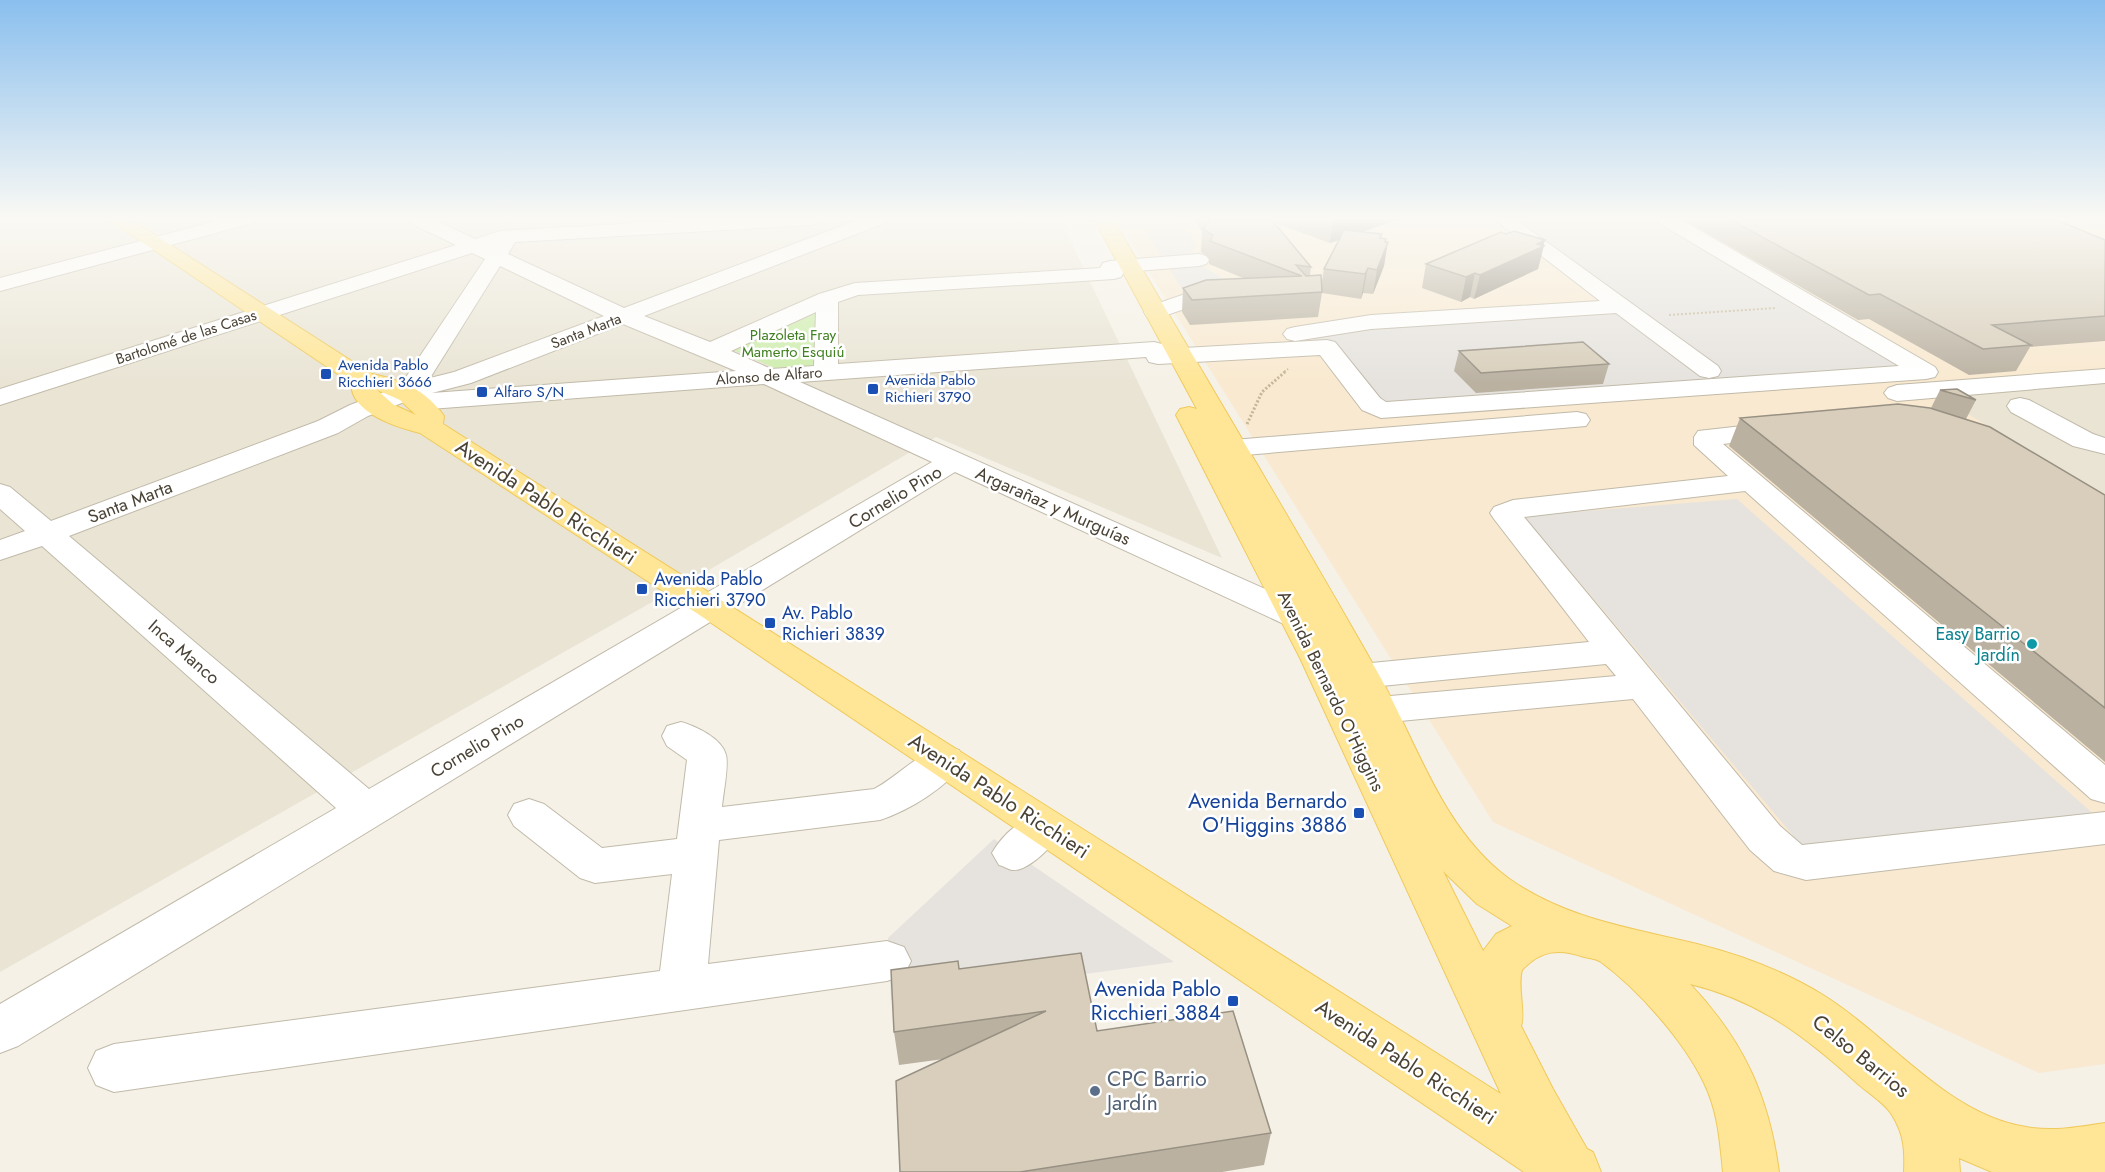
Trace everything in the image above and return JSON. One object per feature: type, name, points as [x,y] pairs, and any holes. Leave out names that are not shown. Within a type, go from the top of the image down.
[{"type":"main road","points":[[202,274],[364,380],[364,391],[405,408]]},
{"type":"main road","name":"Avenida Bernardo O'Higgins","points":[[1121,274],[1166,351],[1567,1171]]},
{"type":"main road","name":"Avenida Bernardo O'Higgins","points":[[1122,274],[1155,312],[1166,351],[1239,437],[1440,835],[1455,857],[1492,891],[1529,914],[1568,931],[1614,945]]},
{"type":"main road","name":"Avenida Pablo Ricchieri","points":[[405,408],[945,760],[1567,1171]]},
{"type":"main road","points":[[1318,658],[1335,682],[1355,702],[1370,693]]},
{"type":"main road","points":[[1509,1055],[1494,1003],[1495,981],[1501,962],[1520,943],[1536,936],[1568,931]]},
{"type":"main road","points":[[1614,945],[1662,987],[1687,1014],[1718,1054],[1737,1093],[1750,1147],[1751,1172]]},
{"type":"main road","name":"Celso Barrios","points":[[1614,945],[1738,976],[1783,996],[1838,1035],[1910,1096],[1960,1130],[1992,1146],[2017,1154],[2050,1158],[2105,1150]]},
{"type":"main road","points":[[1910,1096],[1932,1144],[1932,1172]]},
{"type":"street","points":[[0,285],[43,274]]},
{"type":"street","name":"Bartolomé de las Casas","points":[[0,397],[382,274]]},
{"type":"street","points":[[405,408],[419,373],[485,274]]},
{"type":"street","name":"Argarañaz y Murguías","points":[[530,274],[625,317],[711,351],[1296,616]]},
{"type":"street","name":"Santa Marta","points":[[0,551],[328,427],[350,424],[405,408],[447,389],[462,378],[737,274]]},
{"type":"street","points":[[711,351],[843,292],[870,287],[1053,274]]},
{"type":"street","points":[[1577,274],[1709,371]]},
{"type":"street","points":[[1320,342],[1371,404],[1381,410],[1926,372],[1759,274]]},
{"type":"street","points":[[1155,312],[1194,298]]},
{"type":"street","points":[[826,372],[827,299]]},
{"type":"street","points":[[1166,351],[1230,353],[1293,349],[1320,342],[1371,322],[1621,306]]},
{"type":"street","points":[[1166,351],[1320,342]]},
{"type":"street","name":"Alonso de Alfaro","points":[[405,408],[766,376],[1166,351]]},
{"type":"street","points":[[1201,392],[1230,353]]},
{"type":"street","points":[[1239,437],[2105,376]]},
{"type":"street","points":[[2020,406],[2083,440],[2105,446]]},
{"type":"street","points":[[1801,428],[1708,437],[1708,445],[2105,789]]},
{"type":"street","name":"Cornelio Pino","points":[[0,1030],[954,462]]},
{"type":"street","points":[[1752,482],[1513,509],[1505,513],[1765,838],[1789,859],[1806,863],[2105,828]]},
{"type":"street","name":"Inca Manco","points":[[0,493],[367,811]]},
{"type":"street","points":[[1370,693],[1616,651]]},
{"type":"street","points":[[1370,693],[1644,687]]},
{"type":"street","points":[[681,736],[707,755],[682,989]]},
{"type":"street","points":[[529,815],[595,866],[698,840],[880,804],[899,795],[945,760]]},
{"type":"street","points":[[1014,853],[1045,826]]},
{"type":"street","points":[[114,1068],[887,961]]},
{"type":"path","points":[[1239,437],[1262,392],[1291,366],[1297,354],[1293,349]]},
{"type":"shaded area","points":[[0,274],[1086,274],[1222,558],[936,437],[714,567],[0,972]]},
{"type":"shaded area","points":[[1150,274],[2105,274],[2105,379],[1934,393],[2105,498],[2105,1064],[2039,1073],[1493,822]]},
{"type":"shaded area","points":[[1172,274],[1215,274],[1238,300],[1190,302]]},
{"type":"shaded area","points":[[1586,274],[1753,274],[1921,373],[1376,417],[1305,328],[1629,305]]},
{"type":"shaded area","points":[[2105,379],[2105,498],[1933,393]]},
{"type":"shaded area","points":[[1737,499],[2097,817],[1806,851],[1524,516]]},
{"type":"shaded area","points":[[994,839],[1174,962],[891,1000],[888,938]]},
{"type":"green space","name":"Plazoleta Fray Mamerto Esquiú","points":[[817,311],[815,366],[775,368],[731,349]]},
{"type":"building","points":[[1296,274],[1321,275],[1322,292],[1192,300],[1183,288],[1206,280],[1302,276]]},
{"type":"building","points":[[1456,274],[1473,274],[1466,277]]},
{"type":"building","points":[[1830,274],[2105,274],[2105,316],[1992,325],[2031,345],[1983,349],[1880,294],[1869,295]]},
{"type":"building","points":[[1583,342],[1609,364],[1481,373],[1459,351]]},
{"type":"building","points":[[1957,389],[1976,400],[1940,390]]},
{"type":"building","name":"Easy Barrio Jardín","points":[[1898,404],[1930,408],[1990,427],[2105,495],[2105,708],[1740,418]]},
{"type":"building","name":"CPC Barrio Jardín","points":[[1081,953],[1097,1031],[1233,1011],[1271,1133],[1020,1172],[900,1172],[896,1081],[1046,1011],[894,1032],[891,970],[958,961],[959,969]]},
{"type":"place","name":"Avenida Pablo Ricchieri 3666","points":[[326,374]]},
{"type":"place","name":"Avenida Pablo Richieri 3790","points":[[873,389]]},
{"type":"place","name":"Alfaro S/N","points":[[482,392]]},
{"type":"place","name":"Avenida Pablo Ricchieri 3790","points":[[642,589]]},
{"type":"place","name":"Av. Pablo Richieri 3839","points":[[770,623]]},
{"type":"place","name":"Easy Barrio Jardín","points":[[2032,644]]},
{"type":"place","name":"Avenida Bernardo O'Higgins 3886","points":[[1359,813]]},
{"type":"place","name":"Avenida Pablo Ricchieri 3884","points":[[1233,1001]]},
{"type":"place","name":"CPC Barrio Jardín","points":[[1095,1091]]}]
